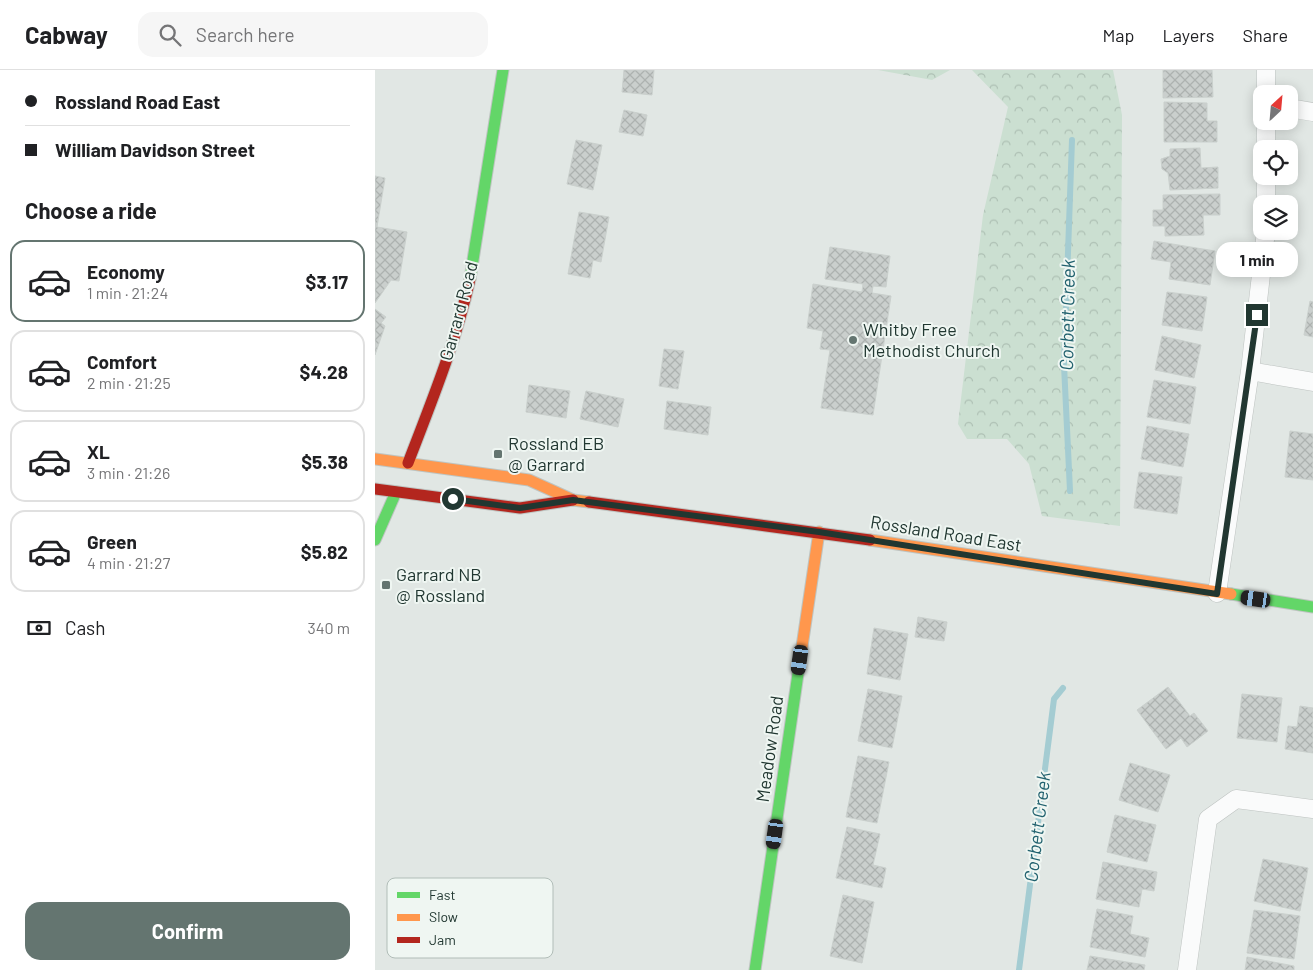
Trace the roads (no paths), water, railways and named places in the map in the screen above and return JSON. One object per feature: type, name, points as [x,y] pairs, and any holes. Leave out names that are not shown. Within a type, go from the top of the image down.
[{"type":"main road","name":"Garrard Road","points":[[408,463],[439,383],[464,306],[503,70]]},
{"type":"main road","name":"Rossland Road East","points":[[375,459],[529,480],[573,500]]},
{"type":"main road","name":"Rossland Road East","points":[[375,489],[520,508],[573,500],[819,532],[1217,594],[1313,607]]},
{"type":"main road","name":"Garrard Road","points":[[375,540],[379,526],[396,492]]},
{"type":"main road","name":"Meadow Road","points":[[755,970],[819,532]]},
{"type":"street","points":[[1265,70],[1266,85]]},
{"type":"street","points":[[1298,110],[1313,112]]},
{"type":"street","points":[[1217,594],[1250,371],[1264,240]]},
{"type":"street","points":[[1250,371],[1313,382]]},
{"type":"street","name":"Garrard Road","points":[[396,492],[408,463]]},
{"type":"street","points":[[1187,970],[1208,819],[1236,799],[1313,809]]},
{"type":"waterway","name":"Corbett Creek","points":[[1070,491],[1064,365],[1072,140]]},
{"type":"waterway","name":"Corbett Creek","points":[[1019,970],[1054,699],[1063,688]]},
{"type":"place","name":"Whitby Free Methodist Church","points":[[853,340]]},
{"type":"place","name":"Rossland EB @ Garrard","points":[[498,454]]},
{"type":"place","name":"Garrard NB @ Rossland","points":[[386,585]]}]
